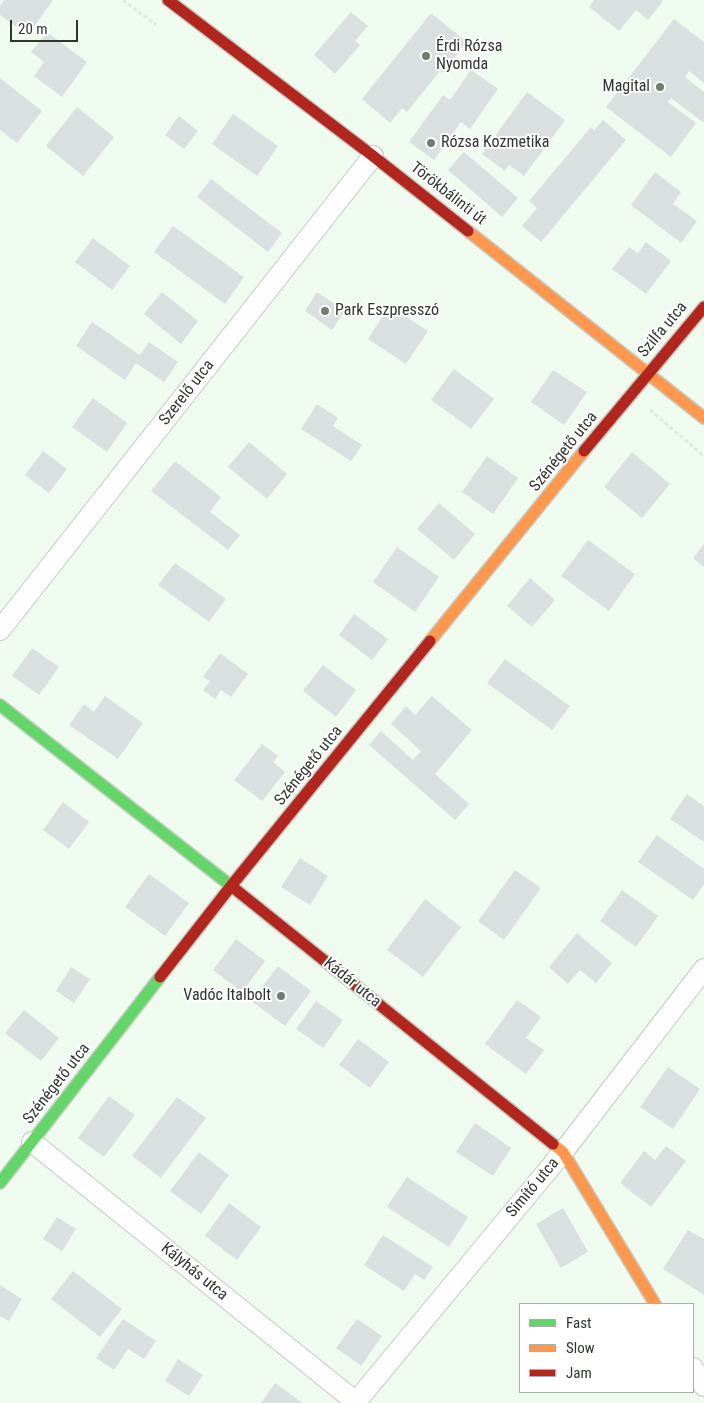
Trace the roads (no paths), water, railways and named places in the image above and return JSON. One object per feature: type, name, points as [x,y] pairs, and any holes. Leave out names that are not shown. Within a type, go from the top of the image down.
[{"type":"street","name":"Törökbálinti út","points":[[168,0],[373,156],[704,418]]},
{"type":"street","name":"Szerelő utca","points":[[0,630],[373,156]]},
{"type":"street","name":"Szilfa utca","points":[[648,374],[704,307]]},
{"type":"street","name":"Szénégető utca","points":[[0,1183],[232,886],[648,374]]},
{"type":"street","name":"Kádár utca","points":[[0,705],[232,886],[563,1152],[653,1303]]},
{"type":"street","name":"Simító utca","points":[[355,1402],[563,1152],[704,969]]},
{"type":"street","name":"Kályhás utca","points":[[32,1142],[355,1402]]},
{"type":"street","points":[[694,1370],[704,1386]]},
{"type":"place","name":"Érdi Rózsa Nyomda","points":[[426,56]]},
{"type":"place","name":"Magital","points":[[660,87]]},
{"type":"place","name":"Rózsa Kozmetika","points":[[431,143]]},
{"type":"place","name":"Park Eszpresszó","points":[[325,311]]},
{"type":"place","name":"Vadóc Italbolt","points":[[281,996]]}]
